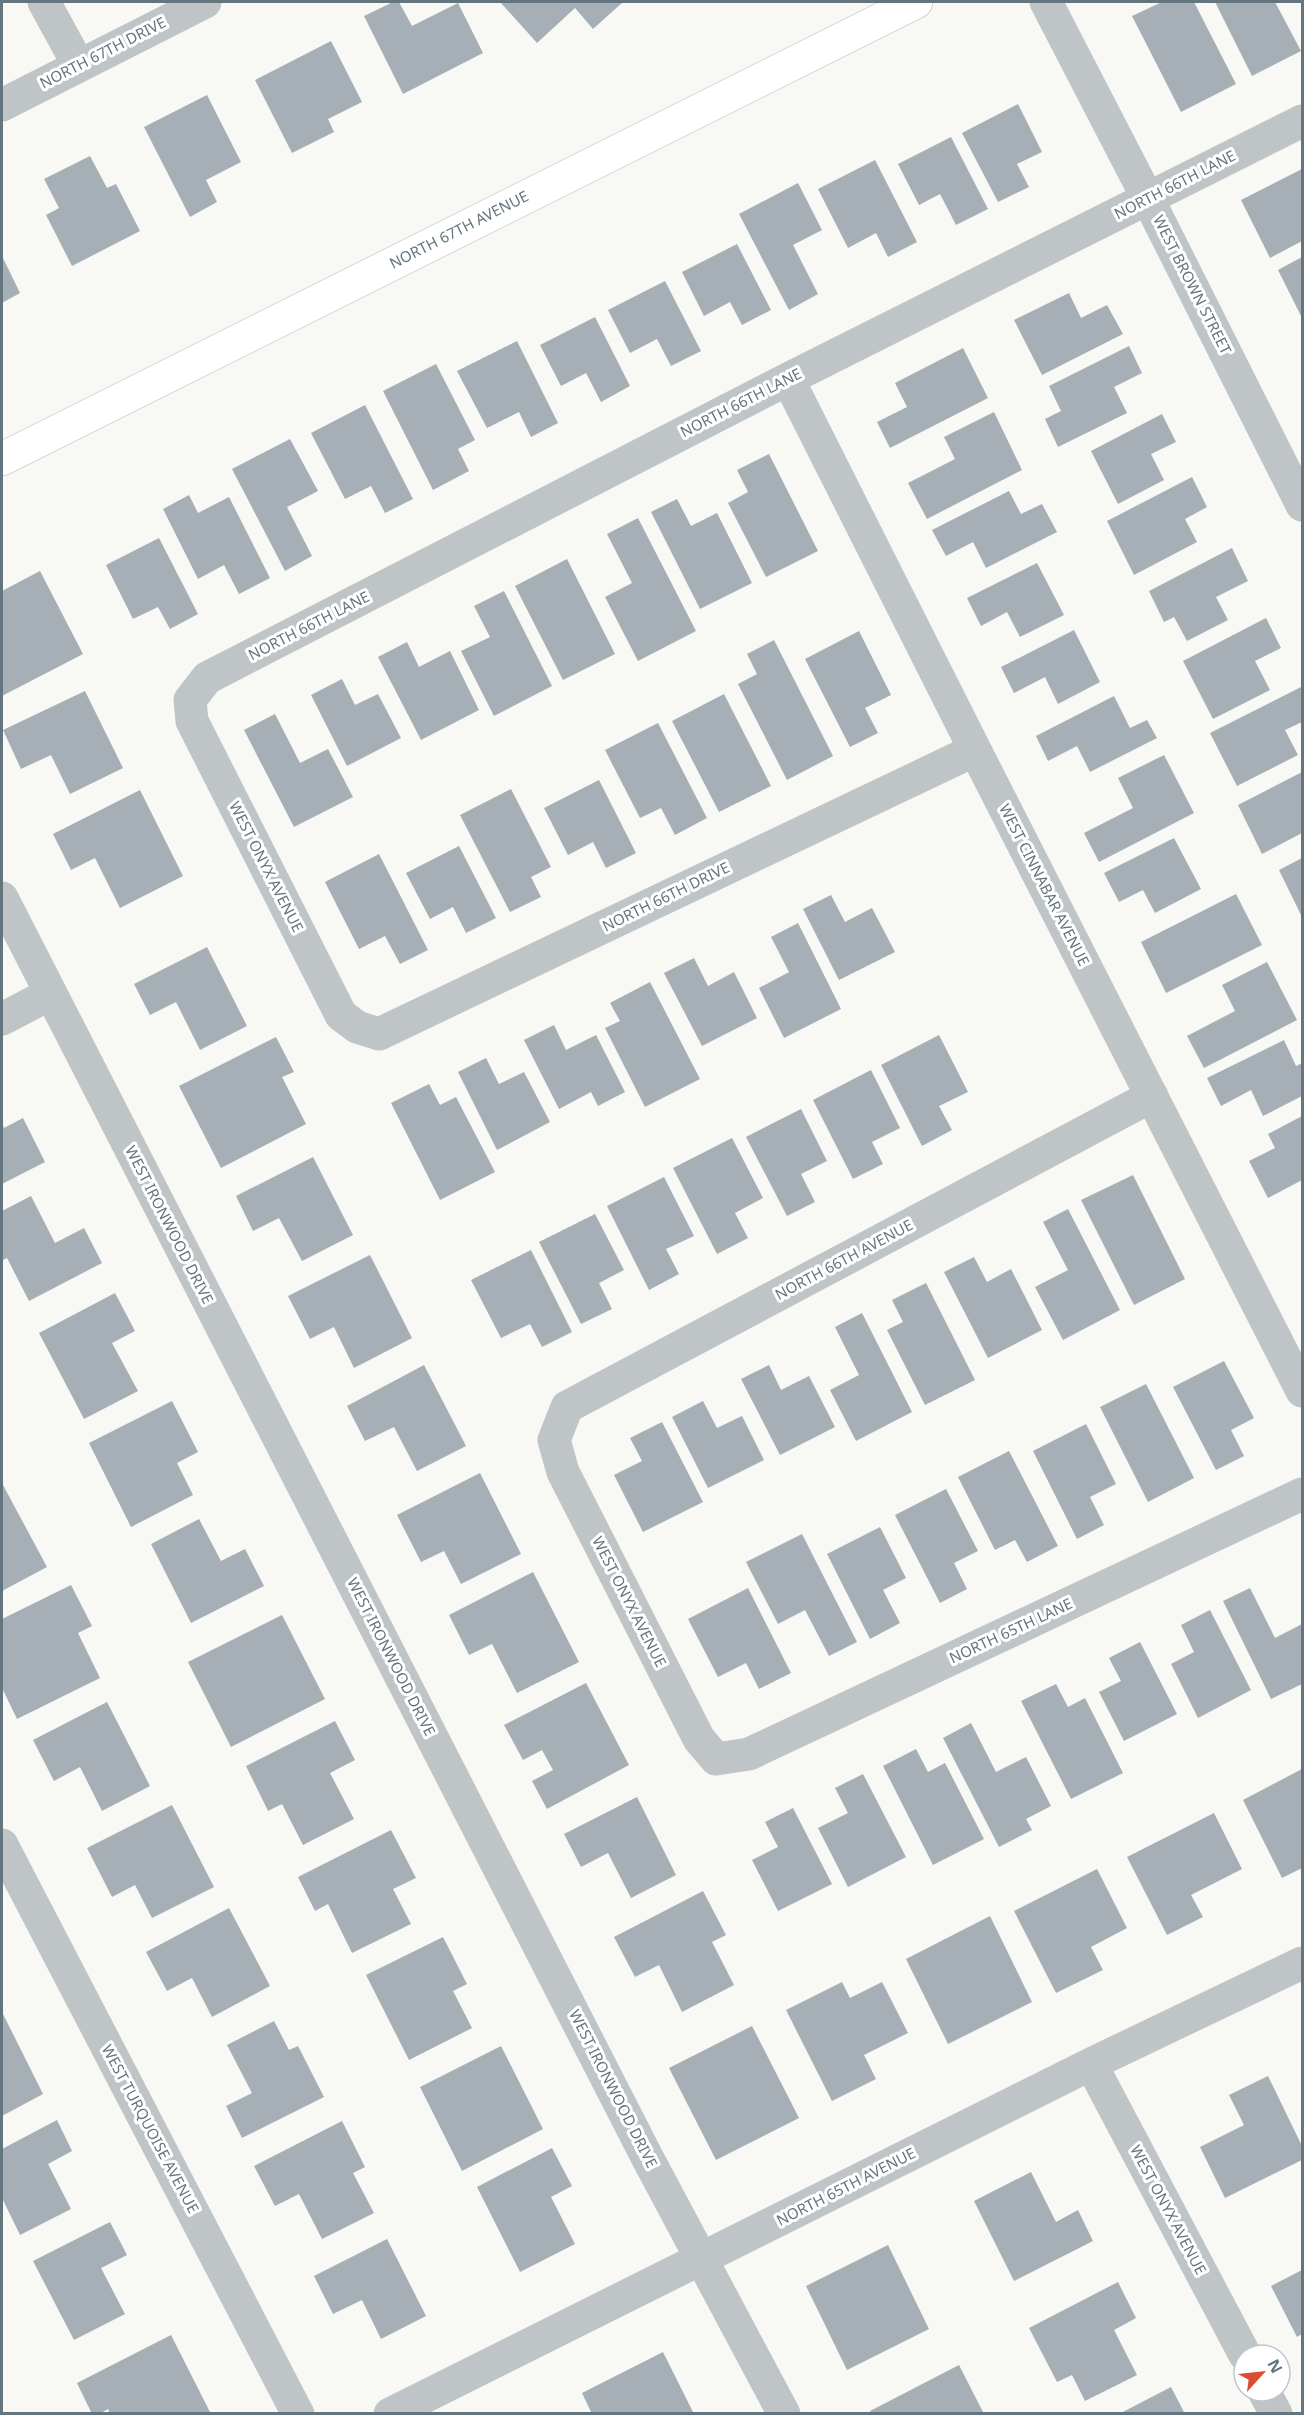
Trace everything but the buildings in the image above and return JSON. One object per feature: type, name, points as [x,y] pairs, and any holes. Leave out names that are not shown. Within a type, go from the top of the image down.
[{"type":"main road","name":"NORTH 67TH AVENUE","points":[[2,459],[916,2]]},
{"type":"street","points":[[44,2],[79,66]]},
{"type":"street","name":"NORTH 67TH DRIVE","points":[[2,105],[205,2]]},
{"type":"street","name":"WEST BROWN STREET","points":[[1046,2],[1148,198],[1302,505]]},
{"type":"street","name":"NORTH 66TH LANE","points":[[190,700],[207,678],[788,378],[1302,121]]},
{"type":"street","name":"WEST CINNABAR AVENUE","points":[[788,378],[1302,1391]]},
{"type":"street","name":"WEST ONYX AVENUE","points":[[190,700],[192,721],[341,1015],[357,1027]]},
{"type":"street","name":"NORTH 66TH DRIVE","points":[[357,1027],[379,1034],[975,750]]},
{"type":"street","name":"WEST IRONWOOD DRIVE","points":[[2,898],[642,2146],[784,2414]]},
{"type":"street","points":[[2,1019],[50,994]]},
{"type":"street","name":"NORTH 66TH AVENUE","points":[[554,1440],[567,1407],[1152,1096]]},
{"type":"street","name":"WEST ONYX AVENUE","points":[[554,1440],[563,1472],[615,1575],[699,1739],[716,1759]]},
{"type":"street","name":"NORTH 65TH LANE","points":[[716,1759],[749,1754],[1302,1494]]},
{"type":"street","name":"WEST TURQUOISE AVENUE","points":[[2,1845],[298,2414]]},
{"type":"street","name":"NORTH 65TH AVENUE","points":[[390,2414],[1091,2064],[1302,1963]]},
{"type":"street","name":"WEST ONYX AVENUE","points":[[1091,2064],[1239,2343]]}]
